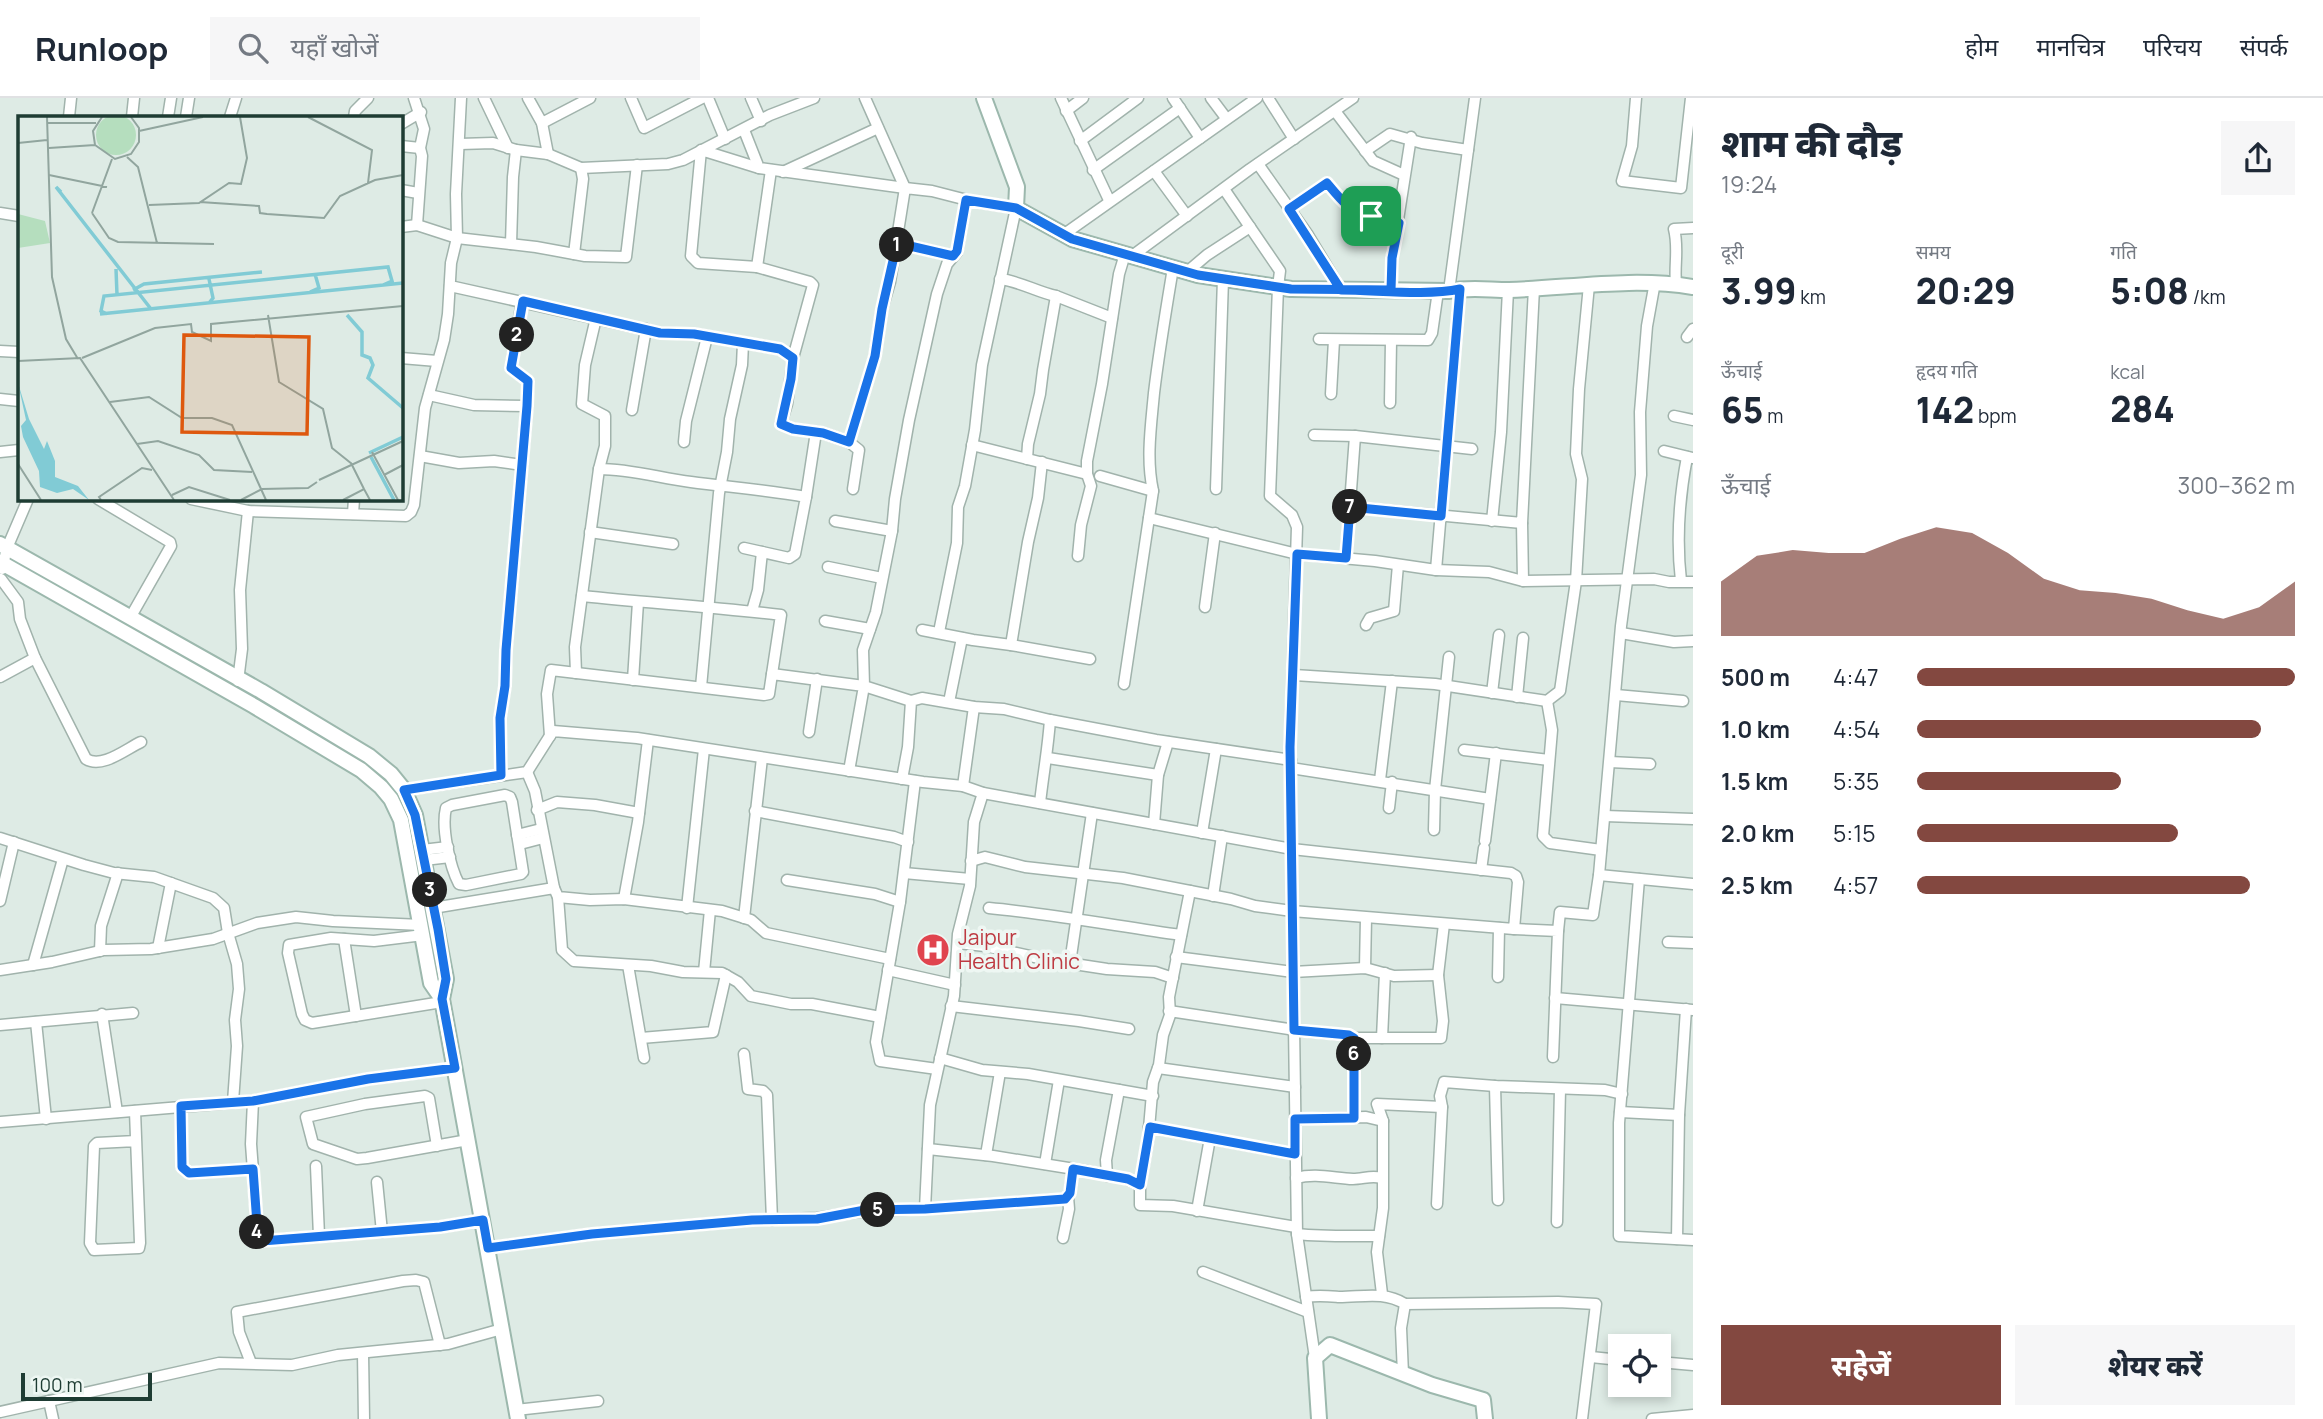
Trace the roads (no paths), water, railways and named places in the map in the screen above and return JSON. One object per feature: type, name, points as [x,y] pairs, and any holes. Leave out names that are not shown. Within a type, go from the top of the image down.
[{"type":"street","points":[[69,116],[71,98]]},
{"type":"street","points":[[132,116],[134,98]]},
{"type":"street","points":[[168,116],[171,98]]},
{"type":"street","points":[[186,116],[189,98]]},
{"type":"street","points":[[230,116],[236,98]]},
{"type":"street","points":[[354,116],[355,111],[368,98]]},
{"type":"street","points":[[414,98],[421,112],[424,129],[417,225]]},
{"type":"street","points":[[196,500],[248,511],[406,516],[411,512],[418,478],[423,420],[446,327],[451,263],[457,238],[456,194],[461,98]]},
{"type":"street","points":[[484,98],[512,149],[510,244]]},
{"type":"street","points":[[528,98],[542,123],[548,154]]},
{"type":"street","points":[[631,98],[644,128],[702,98]]},
{"type":"street","points":[[708,98],[725,139]]},
{"type":"street","points":[[751,98],[761,121]]},
{"type":"street","points":[[460,144],[492,143],[548,154],[581,167],[668,164],[683,160],[814,98]]},
{"type":"street","points":[[849,442],[875,356],[905,188],[865,98]]},
{"type":"street","points":[[939,632],[957,542],[958,507],[965,486],[972,445],[982,365],[1016,208],[1017,187],[984,98]]},
{"type":"street","points":[[1061,98],[1093,170],[1110,200]]},
{"type":"street","points":[[1066,111],[1083,98]]},
{"type":"street","points":[[1080,141],[1138,98]]},
{"type":"street","points":[[1173,98],[1200,138]]},
{"type":"street","points":[[1211,98],[1226,118]]},
{"type":"street","points":[[1063,235],[1257,98]]},
{"type":"street","points":[[1268,98],[1294,139]]},
{"type":"street","points":[[1078,556],[1091,486],[1087,461],[1119,274],[1128,255],[1353,98]]},
{"type":"street","points":[[1436,570],[1447,446],[1449,290],[1475,98]]},
{"type":"street","points":[[1636,98],[1632,146],[1622,181],[1681,188],[1689,160],[1691,98]]},
{"type":"street","points":[[542,123],[585,99]]},
{"type":"street","points":[[1093,170],[1180,108]]},
{"type":"street","points":[[1335,111],[1373,161],[1404,175]]},
{"type":"street","points":[[402,123],[421,112]]},
{"type":"street","points":[[782,172],[878,128]]},
{"type":"street","points":[[744,130],[759,168]]},
{"type":"street","points":[[1365,151],[1390,134],[1468,150]]},
{"type":"street","points":[[1391,290],[1392,258],[1411,138]]},
{"type":"street","points":[[402,146],[421,148]]},
{"type":"street","points":[[701,150],[759,168],[932,191],[1016,208],[1063,235],[1128,255],[1180,270],[1278,287],[1341,290],[1508,290],[1655,282],[1693,287]]},
{"type":"street","points":[[701,150],[691,256],[698,263],[757,267],[813,285],[793,358],[781,424],[849,442],[859,450],[853,489]]},
{"type":"street","points":[[1258,164],[1341,290]]},
{"type":"street","points":[[402,227],[417,225],[457,238],[574,254],[626,257],[637,165]]},
{"type":"street","points":[[574,254],[583,179],[581,167]]},
{"type":"street","points":[[757,267],[771,170]]},
{"type":"street","points":[[1154,171],[1187,216]]},
{"type":"street","points":[[1289,209],[1327,183],[1345,205],[1357,213],[1399,223]]},
{"type":"street","points":[[1224,189],[1280,271],[1270,496],[1292,515],[1297,527],[1291,764],[1296,1230],[1315,1358],[1319,1419]]},
{"type":"street","points":[[402,190],[418,193]]},
{"type":"street","points":[[849,771],[864,686],[863,650],[876,612],[909,421],[937,294],[947,264],[957,251],[966,200]]},
{"type":"street","points":[[0,213],[18,216]]},
{"type":"street","points":[[1124,684],[1153,491],[1149,472],[1151,415],[1157,364],[1180,270],[1250,227]]},
{"type":"street","points":[[1675,284],[1678,244],[1674,229],[1693,228]]},
{"type":"street","points":[[897,243],[953,256]]},
{"type":"street","points":[[1000,279],[1056,296],[1112,318]]},
{"type":"street","points":[[1216,489],[1223,279]]},
{"type":"street","points":[[1553,1057],[1560,912],[1592,915],[1599,875],[1620,633],[1641,475],[1640,412],[1647,326],[1655,282]]},
{"type":"street","points":[[1294,675],[1447,686],[1547,701],[1560,691],[1576,581],[1582,479],[1576,454],[1589,285]]},
{"type":"street","points":[[450,286],[660,333],[694,334],[780,349],[793,358]]},
{"type":"street","points":[[1523,581],[1522,523],[1534,288]]},
{"type":"street","points":[[1319,340],[1428,340],[1449,290]]},
{"type":"street","points":[[1492,521],[1501,432],[1508,290]]},
{"type":"street","points":[[1027,459],[1056,296]]},
{"type":"street","points":[[501,775],[500,718],[505,686],[528,381],[511,368],[523,301]]},
{"type":"street","points":[[576,673],[575,648],[598,469],[605,446],[605,416],[582,404],[585,366],[596,318]]},
{"type":"street","points":[[632,410],[646,329]]},
{"type":"street","points":[[684,442],[686,421],[706,337]]},
{"type":"street","points":[[1331,394],[1334,340]]},
{"type":"street","points":[[1390,403],[1391,341]]},
{"type":"street","points":[[701,687],[720,484],[742,365],[743,343]]},
{"type":"street","points":[[0,351],[18,352]]},
{"type":"street","points":[[402,358],[437,361]]},
{"type":"street","points":[[429,395],[474,405],[527,406]]},
{"type":"street","points":[[0,399],[18,401]]},
{"type":"street","points":[[1674,416],[1693,420]]},
{"type":"street","points":[[744,548],[789,558],[795,554],[816,432]]},
{"type":"street","points":[[1314,435],[1355,436],[1472,449]]},
{"type":"street","points":[[1346,558],[1355,436]]},
{"type":"street","points":[[972,445],[1087,474]]},
{"type":"street","points":[[0,452],[18,450]]},
{"type":"street","points":[[1664,451],[1690,458],[1678,517],[1677,551],[1681,580]]},
{"type":"street","points":[[420,456],[459,463],[494,461],[522,464]]},
{"type":"street","points":[[1011,645],[1038,498],[1042,461]]},
{"type":"street","points":[[598,469],[624,469],[692,482],[806,497]]},
{"type":"street","points":[[1100,476],[1153,491]]},
{"type":"street","points":[[27,500],[3,546],[0,580],[18,602],[20,619],[36,658],[86,759],[100,762],[141,742]]},
{"type":"street","points":[[100,500],[170,542],[171,546],[130,618]]},
{"type":"street","points":[[353,514],[354,500]]},
{"type":"street","points":[[1350,507],[1522,523]]},
{"type":"street","points":[[231,693],[239,679],[242,649],[240,590],[248,511]]},
{"type":"street","points":[[1149,518],[1297,554],[1436,570],[1489,572],[1523,581],[1693,582]]},
{"type":"street","points":[[835,521],[892,531]]},
{"type":"street","points":[[590,532],[673,544]]},
{"type":"street","points":[[1205,607],[1215,533]]},
{"type":"street","points":[[3,546],[369,756],[391,774],[404,790],[415,815],[446,979],[442,1000],[517,1414],[598,1401]]},
{"type":"street","points":[[752,611],[758,590],[762,552]]},
{"type":"street","points":[[1,563],[345,760],[381,787],[391,799],[401,820],[430,983],[442,1000]]},
{"type":"street","points":[[1366,625],[1370,618],[1394,611],[1398,565]]},
{"type":"street","points":[[828,567],[882,578]]},
{"type":"street","points":[[550,737],[547,694],[551,670],[767,694],[772,674],[781,615],[683,603],[657,604],[582,596]]},
{"type":"street","points":[[633,680],[638,602]]},
{"type":"street","points":[[825,621],[870,629]]},
{"type":"street","points":[[922,630],[1090,659]]},
{"type":"street","points":[[1620,633],[1674,642],[1693,641]]},
{"type":"street","points":[[1492,693],[1499,635]]},
{"type":"street","points":[[948,702],[962,638]]},
{"type":"street","points":[[1517,697],[1523,638]]},
{"type":"street","points":[[1434,830],[1435,790],[1449,657]]},
{"type":"street","points":[[0,677],[36,658]]},
{"type":"street","points":[[772,674],[864,686],[911,701],[922,698],[974,708],[1004,709],[1168,742],[1490,799]]},
{"type":"street","points":[[809,732],[817,679]]},
{"type":"street","points":[[1381,780],[1392,681]]},
{"type":"street","points":[[1616,695],[1683,701]]},
{"type":"street","points":[[902,779],[908,747],[911,701]]},
{"type":"street","points":[[1547,701],[1552,730],[1543,836],[1545,840],[1601,850]]},
{"type":"street","points":[[963,786],[974,708]]},
{"type":"street","points":[[1040,803],[1044,765],[1048,758],[1050,720]]},
{"type":"street","points":[[527,772],[553,731],[648,740],[963,786],[983,793],[1292,849],[1511,873],[1516,876],[1518,882],[1514,929]]},
{"type":"street","points":[[624,899],[630,874],[648,740]]},
{"type":"street","points":[[1154,824],[1158,775],[1168,742]]},
{"type":"street","points":[[687,908],[704,749]]},
{"type":"street","points":[[1202,833],[1216,749]]},
{"type":"street","points":[[1464,750],[1549,760]]},
{"type":"street","points":[[1482,870],[1496,753]]},
{"type":"street","points":[[744,918],[762,758]]},
{"type":"street","points":[[1048,758],[1158,775]]},
{"type":"street","points":[[1610,762],[1650,764]]},
{"type":"street","points":[[404,790],[527,772]]},
{"type":"street","points":[[527,772],[535,791],[556,893],[562,950],[574,961],[726,975],[738,982],[751,996],[880,1017]]},
{"type":"street","points":[[915,781],[900,902],[876,1042],[880,1060],[937,1069]]},
{"type":"street","points":[[1389,808],[1392,782]]},
{"type":"street","points":[[925,1209],[930,1105],[955,985],[958,943],[970,879],[974,822],[983,793]]},
{"type":"street","points":[[505,795],[510,797],[519,839],[523,867],[521,874],[466,885],[459,884],[449,852],[446,808],[505,795]]},
{"type":"street","points":[[537,810],[557,802],[639,813]]},
{"type":"street","points":[[755,811],[894,837],[908,842]]},
{"type":"street","points":[[1070,963],[1092,813]]},
{"type":"street","points":[[1605,816],[1693,819]]},
{"type":"street","points":[[519,839],[542,834]]},
{"type":"street","points":[[1213,895],[1222,836]]},
{"type":"street","points":[[0,838],[62,859],[118,873],[154,877],[214,898],[224,908],[237,964],[239,989],[235,1020],[237,1046],[233,1102]]},
{"type":"street","points":[[0,901],[14,842]]},
{"type":"street","points":[[423,855],[449,852]]},
{"type":"street","points":[[971,861],[985,857],[1025,867],[1123,878],[1255,906],[1292,911],[1558,931]]},
{"type":"street","points":[[33,965],[62,859]]},
{"type":"street","points":[[100,951],[102,926],[118,873]]},
{"type":"street","points":[[904,873],[970,879]]},
{"type":"street","points":[[1599,875],[1693,884]]},
{"type":"street","points":[[1639,879],[1620,1112],[1619,1236],[1693,1240]]},
{"type":"street","points":[[787,880],[875,894],[900,902]]},
{"type":"street","points":[[158,948],[171,883]]},
{"type":"street","points":[[1190,891],[1172,978],[1170,1011],[1153,1082],[1150,1127],[1140,1185],[1140,1205],[1173,1206],[1339,1237],[1349,1234],[1379,1236]]},
{"type":"street","points":[[433,908],[556,893],[590,900],[624,899],[710,910],[751,920],[766,933],[890,959]]},
{"type":"street","points":[[989,908],[1181,935]]},
{"type":"street","points":[[704,972],[710,910]]},
{"type":"street","points":[[0,970],[100,951],[158,948],[213,939],[257,923],[296,917],[422,930]]},
{"type":"street","points":[[1365,968],[1366,918]]},
{"type":"street","points":[[1170,1011],[1294,1030],[1349,1035],[1354,1038],[1441,1038],[1443,1021],[1437,975],[1444,924]]},
{"type":"street","points":[[1498,977],[1499,928]]},
{"type":"street","points":[[422,930],[374,941],[308,940],[289,945],[288,953],[302,1014],[305,1020],[312,1023],[442,1000]]},
{"type":"street","points":[[344,939],[356,1016]]},
{"type":"street","points":[[1668,942],[1693,943]]},
{"type":"street","points":[[958,943],[1107,969],[1155,972],[1172,978]]},
{"type":"street","points":[[1177,957],[1293,972],[1365,968],[1394,976],[1437,975]]},
{"type":"street","points":[[628,965],[644,1058]]},
{"type":"street","points":[[888,970],[955,985]]},
{"type":"street","points":[[1382,1038],[1384,973]]},
{"type":"street","points":[[641,1038],[713,1032],[726,975]]},
{"type":"street","points":[[1555,998],[1689,1009],[1680,1085],[1677,1239]]},
{"type":"street","points":[[951,1006],[1079,1021],[1129,1030]]},
{"type":"street","points":[[0,1025],[133,1013]]},
{"type":"street","points":[[102,1014],[117,1112]]},
{"type":"street","points":[[36,1022],[46,1119]]},
{"type":"street","points":[[1354,1038],[1354,1118]]},
{"type":"street","points":[[744,1054],[748,1089],[763,1091],[767,1095],[772,1220]]},
{"type":"street","points":[[940,1058],[1000,1072],[1153,1096]]},
{"type":"street","points":[[0,1122],[253,1101],[368,1079],[455,1068]]},
{"type":"street","points":[[1158,1068],[1295,1087]]},
{"type":"street","points":[[986,1155],[1000,1072]]},
{"type":"street","points":[[1045,1164],[1059,1080]]},
{"type":"street","points":[[1437,1204],[1442,1107],[1440,1096],[1444,1082],[1605,1090],[1622,1094]]},
{"type":"street","points":[[1680,1085],[1693,1085]]},
{"type":"street","points":[[1495,1086],[1498,1200]]},
{"type":"street","points":[[1557,1222],[1560,1089]]},
{"type":"street","points":[[1107,1176],[1106,1160],[1119,1090]]},
{"type":"street","points":[[437,1146],[429,1098],[425,1096],[365,1104],[306,1117],[313,1144],[357,1159],[437,1146],[468,1140]]},
{"type":"street","points":[[253,1101],[253,1169],[259,1240],[276,1241],[382,1232],[483,1220]]},
{"type":"street","points":[[1381,1294],[1377,1252],[1383,1208],[1383,1121],[1377,1104],[1442,1107]]},
{"type":"street","points":[[181,1106],[184,1171],[189,1173],[253,1169]]},
{"type":"street","points":[[135,1111],[136,1141],[139,1248],[94,1250],[90,1243],[94,1146],[97,1143],[136,1141]]},
{"type":"street","points":[[1620,1112],[1679,1115]]},
{"type":"street","points":[[1295,1119],[1366,1117],[1383,1121]]},
{"type":"street","points":[[1150,1127],[1295,1154]]},
{"type":"street","points":[[1197,1211],[1210,1138]]},
{"type":"street","points":[[928,1149],[1045,1164],[1128,1179],[1140,1185]]},
{"type":"street","points":[[316,1166],[319,1236]]},
{"type":"street","points":[[1063,1238],[1073,1169]]},
{"type":"street","points":[[1296,1178],[1309,1175],[1381,1178]]},
{"type":"street","points":[[377,1182],[382,1232]]},
{"type":"street","points":[[488,1248],[592,1234],[817,1219],[865,1210],[925,1209],[1068,1197]]},
{"type":"street","points":[[1203,1272],[1308,1312]]},
{"type":"street","points":[[251,1363],[239,1332],[237,1312],[403,1281],[424,1282],[440,1345]]},
{"type":"street","points":[[1306,1297],[1322,1294],[1339,1297],[1381,1294],[1405,1304],[1596,1304],[1582,1419]]},
{"type":"street","points":[[1403,1374],[1402,1328],[1405,1304]]},
{"type":"street","points":[[0,1412],[219,1363],[292,1365],[363,1353],[440,1345],[502,1329]]},
{"type":"street","points":[[1315,1358],[1331,1345],[1432,1385],[1483,1400],[1485,1419]]},
{"type":"street","points":[[363,1353],[364,1419]]},
{"type":"street","points":[[1591,1357],[1608,1359]]},
{"type":"street","points":[[1671,1363],[1693,1365]]},
{"type":"street","points":[[49,1401],[53,1419]]},
{"type":"street","points":[[1652,1419],[1693,1415]]},
{"type":"place","name":"Jaipur Health Clinic","points":[[933,950]]}]
